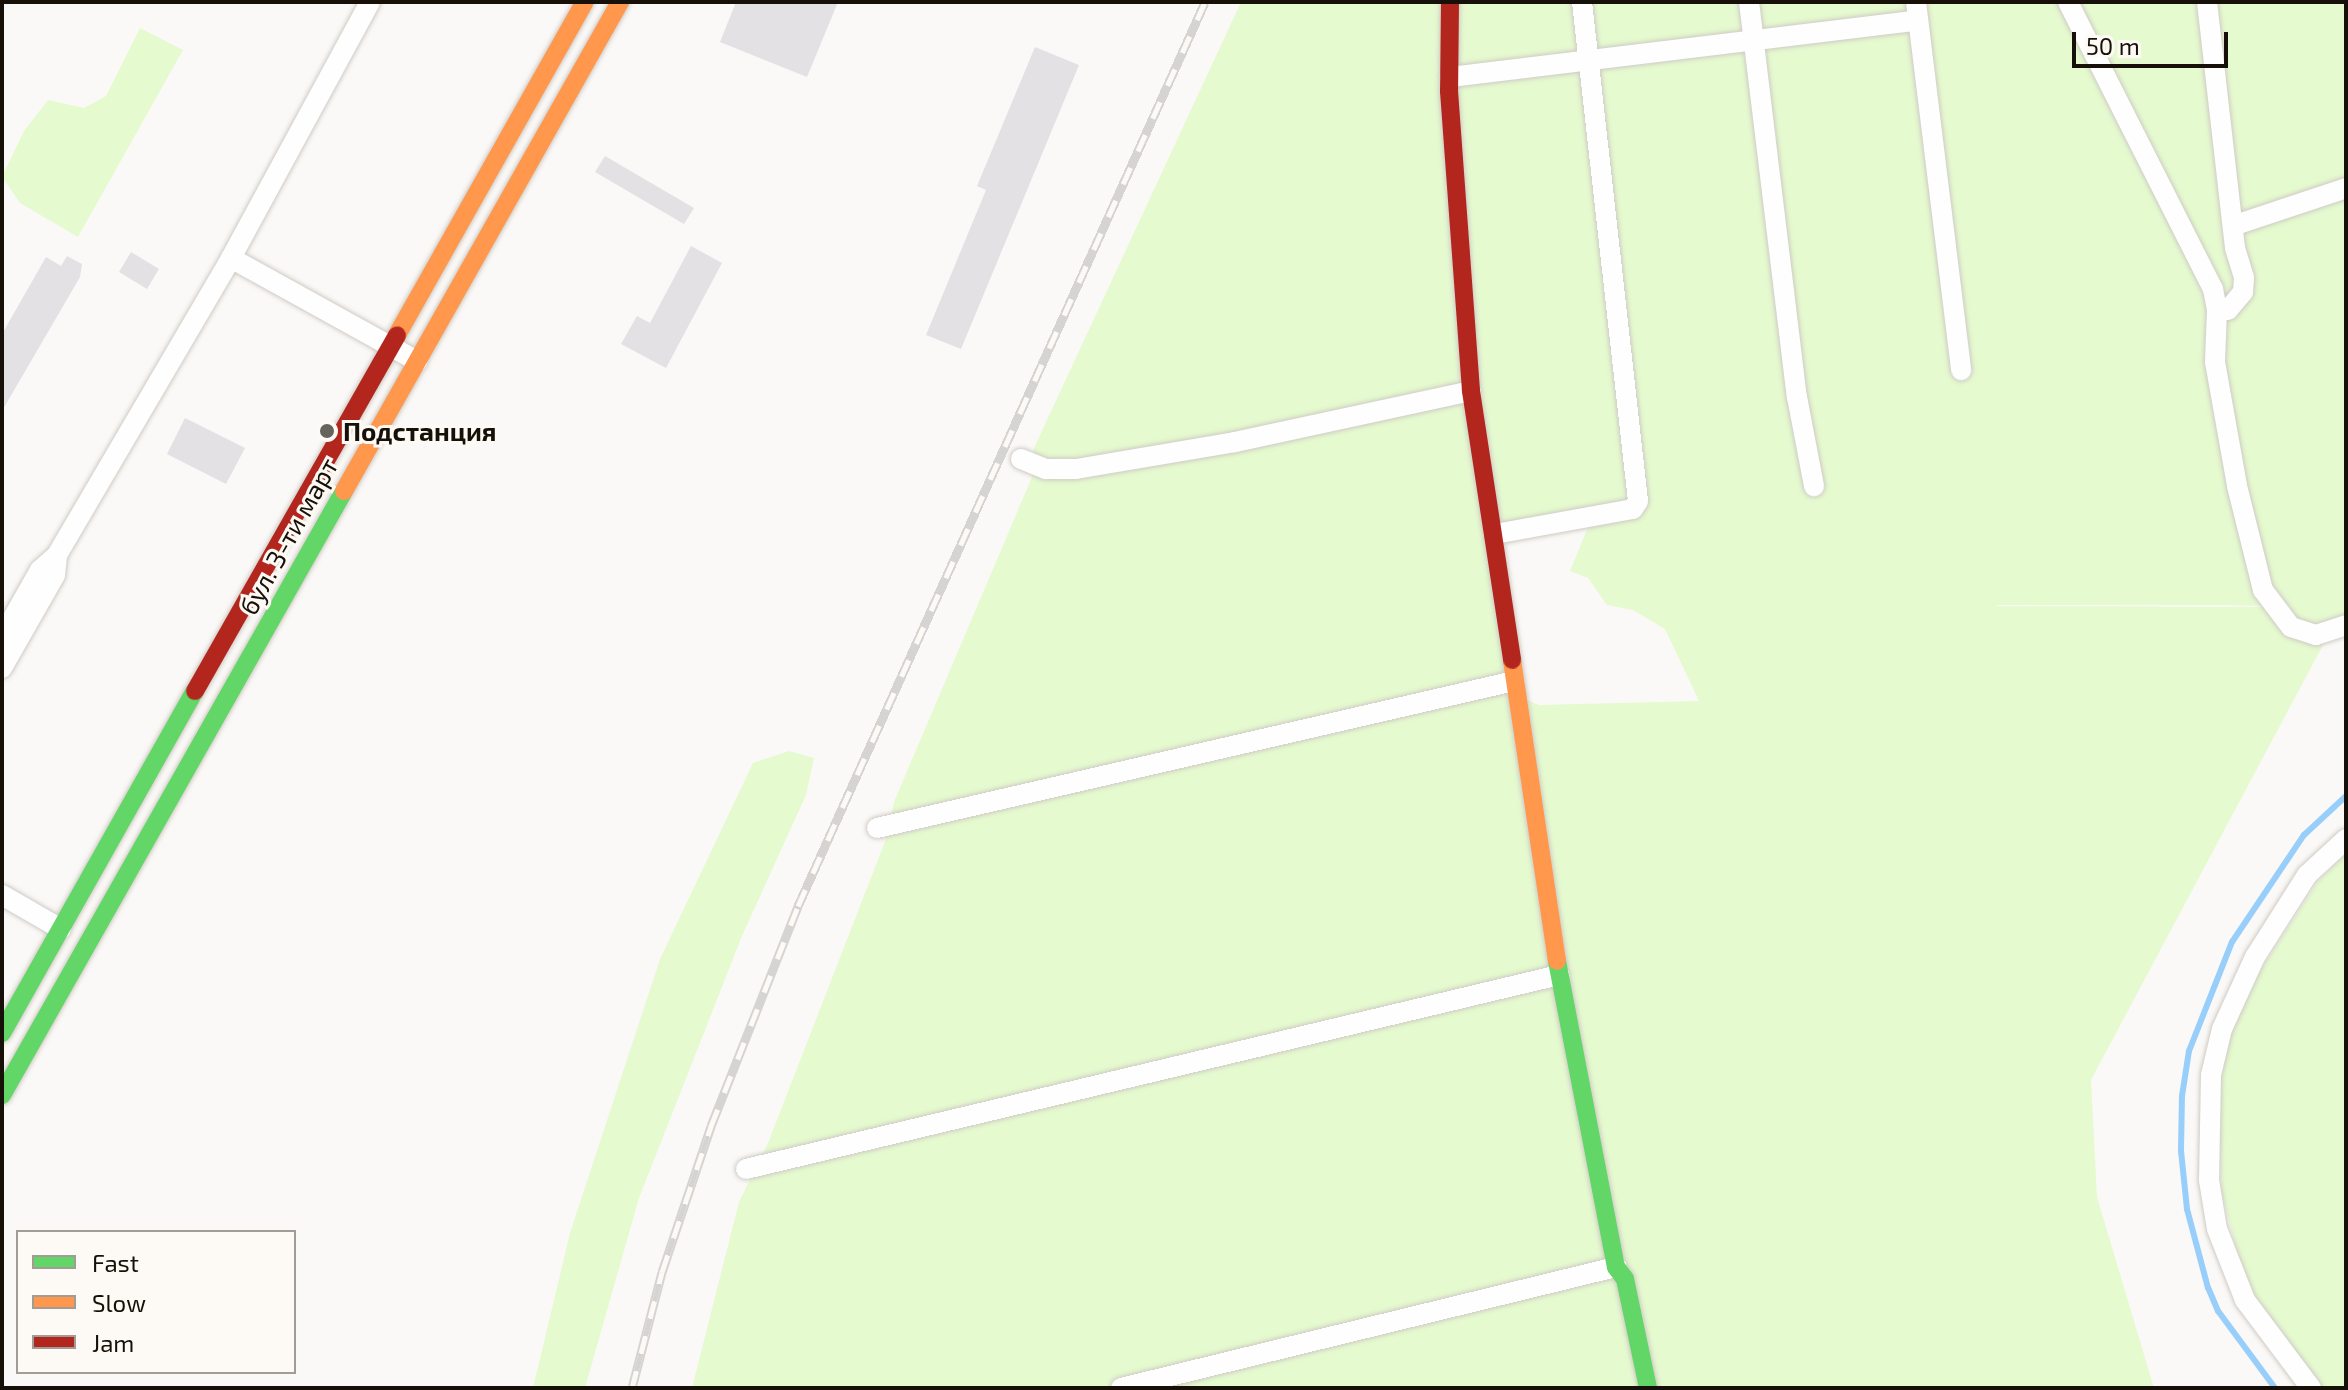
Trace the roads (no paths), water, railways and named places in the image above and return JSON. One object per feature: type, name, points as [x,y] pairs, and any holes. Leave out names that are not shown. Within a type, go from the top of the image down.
[{"type":"main road","name":"бул. 3-ти март","points":[[2,1033],[585,2]]},
{"type":"main road","name":"бул. 3-ти март","points":[[2,1095],[620,2]]},
{"type":"main road","points":[[1450,2],[1450,77],[1471,391],[1495,534],[1559,975],[1616,1267],[1625,1279],[1648,1388]]},
{"type":"street","points":[[2,637],[40,570],[57,555],[231,258],[370,2]]},
{"type":"street","points":[[1495,534],[1633,509],[1638,501],[1582,2]]},
{"type":"street","points":[[1749,2],[1797,397],[1814,486]]},
{"type":"street","points":[[2068,2],[2213,289],[2217,310],[2215,362],[2237,486],[2263,590],[2291,627],[2316,635],[2346,625]]},
{"type":"street","points":[[2207,2],[2243,292],[2228,310],[2217,310]]},
{"type":"street","points":[[1450,77],[1753,42],[1917,11],[1961,370]]},
{"type":"street","points":[[2235,225],[2346,188]]},
{"type":"street","points":[[231,258],[417,361]]},
{"type":"street","points":[[1021,459],[1046,469],[1076,469],[1249,440],[1471,391]]},
{"type":"street","points":[[2,668],[55,575],[57,555]]},
{"type":"street","points":[[877,828],[1514,681]]},
{"type":"street","points":[[2311,1388],[2245,1300],[2217,1229],[2209,1180],[2210,1089],[2222,1029],[2242,981],[2307,875],[2346,839]]},
{"type":"street","points":[[2,895],[61,929]]},
{"type":"street","points":[[746,1169],[1559,975]]},
{"type":"street","points":[[1121,1388],[1616,1267]]},
{"type":"waterway","points":[[2275,1388],[2218,1311],[2208,1288],[2187,1209],[2181,1151],[2182,1096],[2189,1051],[2232,942],[2304,835],[2346,796]]},
{"type":"railway","points":[[632,1388],[662,1272],[711,1126],[798,906],[1205,2]]},
{"type":"place","name":"Подстанция","points":[[327,431]]}]
